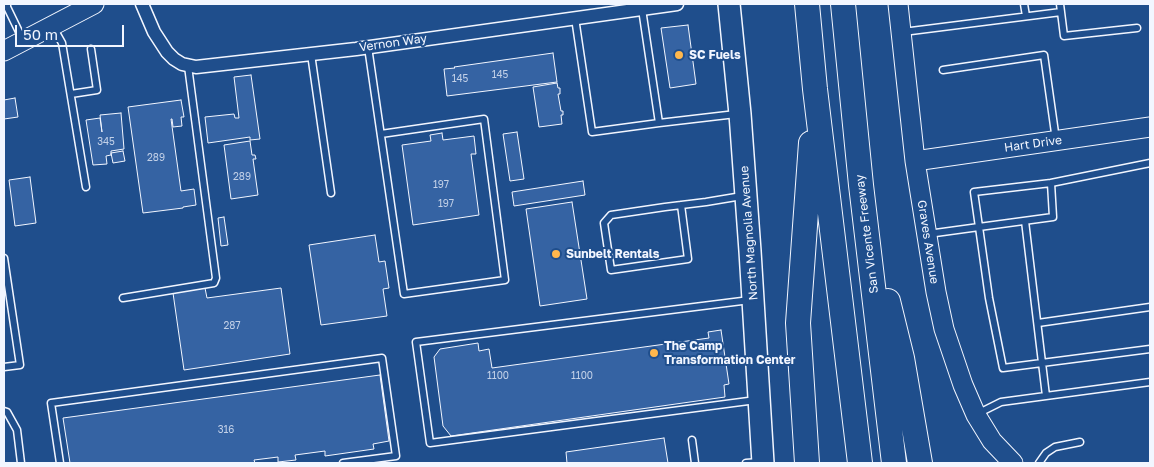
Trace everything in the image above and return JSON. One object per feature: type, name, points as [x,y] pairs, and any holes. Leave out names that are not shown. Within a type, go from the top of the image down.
[{"type":"highway","points":[[807,4],[815,89],[860,463]]},
{"type":"highway","name":"San Vicente Freeway","points":[[844,4],[861,185],[894,463]]},
{"type":"highway","points":[[807,463],[798,323],[815,89]]},
{"type":"highway","points":[[861,185],[902,358],[920,463]]},
{"type":"highway","points":[[850,379],[855,463]]},
{"type":"main road","points":[[4,51],[94,4]]},
{"type":"main road","name":"North Magnolia Avenue","points":[[729,4],[740,114],[753,300],[759,400],[757,463]]},
{"type":"main road","name":"Graves Avenue","points":[[898,4],[915,160],[936,292],[944,329],[976,415],[992,441],[1013,463]]},
{"type":"main road","name":"Hart Drive","points":[[915,160],[1150,127]]},
{"type":"street","points":[[142,4],[154,32],[167,52],[174,59],[188,66]]},
{"type":"street","name":"Vernon Way","points":[[188,66],[196,67],[311,54],[676,4]]},
{"type":"lane","points":[[7,4],[24,41]]},
{"type":"lane","points":[[1024,4],[1026,16]]},
{"type":"lane","points":[[1060,4],[1064,36],[1137,28]]},
{"type":"lane","points":[[642,9],[659,123]]},
{"type":"lane","points":[[900,32],[1061,12]]},
{"type":"lane","points":[[575,18],[592,132],[740,114]]},
{"type":"lane","points":[[52,26],[62,43],[86,187]]},
{"type":"lane","points":[[368,46],[404,294],[505,280],[484,119],[381,134]]},
{"type":"lane","points":[[71,94],[97,90],[91,49]]},
{"type":"lane","points":[[311,54],[332,193]]},
{"type":"lane","points":[[943,70],[1044,55],[1056,141]]},
{"type":"lane","points":[[123,298],[214,283],[216,278],[188,66]]},
{"type":"lane","points":[[1150,164],[1051,182],[974,192],[989,298],[1003,368],[1150,349]]},
{"type":"lane","points":[[927,234],[1053,217],[1051,182]]},
{"type":"lane","points":[[681,205],[688,259],[611,270],[604,223],[611,215],[681,205],[746,196]]},
{"type":"lane","points":[[1025,221],[1046,396]]},
{"type":"lane","points":[[4,258],[20,365],[4,367]]},
{"type":"lane","points":[[753,300],[416,342],[430,443],[759,400]]},
{"type":"lane","points":[[1038,323],[1150,307]]},
{"type":"lane","points":[[60,463],[50,403],[382,358],[396,456],[395,463]]},
{"type":"lane","points":[[976,415],[1001,402],[1150,382]]},
{"type":"lane","points":[[4,411],[7,412],[17,430],[22,463]]},
{"type":"lane","points":[[692,440],[695,463]]},
{"type":"lane","points":[[1039,463],[1046,453],[1055,447],[1080,442]]},
{"type":"lane","points":[[343,463],[396,456]]},
{"type":"building","points":[[688,25],[696,84],[670,88],[661,28]]},
{"type":"building","points":[[553,53],[557,82],[447,96],[444,69]]},
{"type":"building","points":[[251,75],[260,139],[250,140],[250,137],[208,143],[205,117],[234,114],[235,118],[239,118],[234,77]]},
{"type":"building","points":[[557,83],[558,88],[560,88],[560,94],[558,94],[561,111],[563,111],[563,115],[561,115],[562,124],[539,127],[533,87]]},
{"type":"building","points":[[15,98],[18,117],[4,119],[4,100]]},
{"type":"building","points":[[181,100],[184,117],[181,117],[182,126],[173,127],[171,119],[181,191],[194,189],[196,205],[143,213],[128,107]]},
{"type":"building","points":[[121,113],[124,149],[111,151],[111,155],[106,156],[107,164],[93,165],[86,120],[100,118],[102,132],[100,115]]},
{"type":"building","points":[[517,132],[524,179],[510,181],[503,134]]},
{"type":"building","points":[[442,133],[443,140],[474,136],[476,154],[471,154],[479,215],[413,225],[402,145],[431,141],[430,135]]},
{"type":"building","points":[[250,141],[252,155],[255,155],[256,159],[253,159],[258,195],[231,199],[224,145]]},
{"type":"building","points":[[123,151],[125,161],[113,163],[111,153]]},
{"type":"building","points":[[30,177],[36,223],[15,226],[9,180]]},
{"type":"building","points":[[583,181],[585,195],[514,206],[512,192]]},
{"type":"building","name":"Sunbelt Rentals","points":[[572,202],[587,299],[540,306],[526,209]]},
{"type":"building","points":[[224,217],[228,245],[221,246],[218,218]]},
{"type":"building","points":[[375,235],[379,262],[385,261],[389,288],[383,289],[387,316],[321,325],[309,245]]},
{"type":"building","points":[[205,288],[207,298],[281,288],[290,354],[184,370],[173,293]]},
{"type":"building","points":[[721,330],[729,384],[724,385],[725,397],[451,436],[443,426],[434,357],[440,349],[478,343],[479,351],[489,349],[492,368],[709,338],[708,332]]},
{"type":"building","points":[[380,375],[389,441],[373,444],[374,449],[325,456],[325,451],[295,455],[296,460],[278,462],[278,457],[254,460],[255,463],[70,463],[63,418]]},
{"type":"building","points":[[664,438],[668,463],[567,463],[566,452]]},
{"type":"place","name":"SC Fuels","points":[[679,55]]},
{"type":"place","name":"Sunbelt Rentals","points":[[556,254]]},
{"type":"place","name":"The Camp Transformation Center","points":[[654,353]]}]
